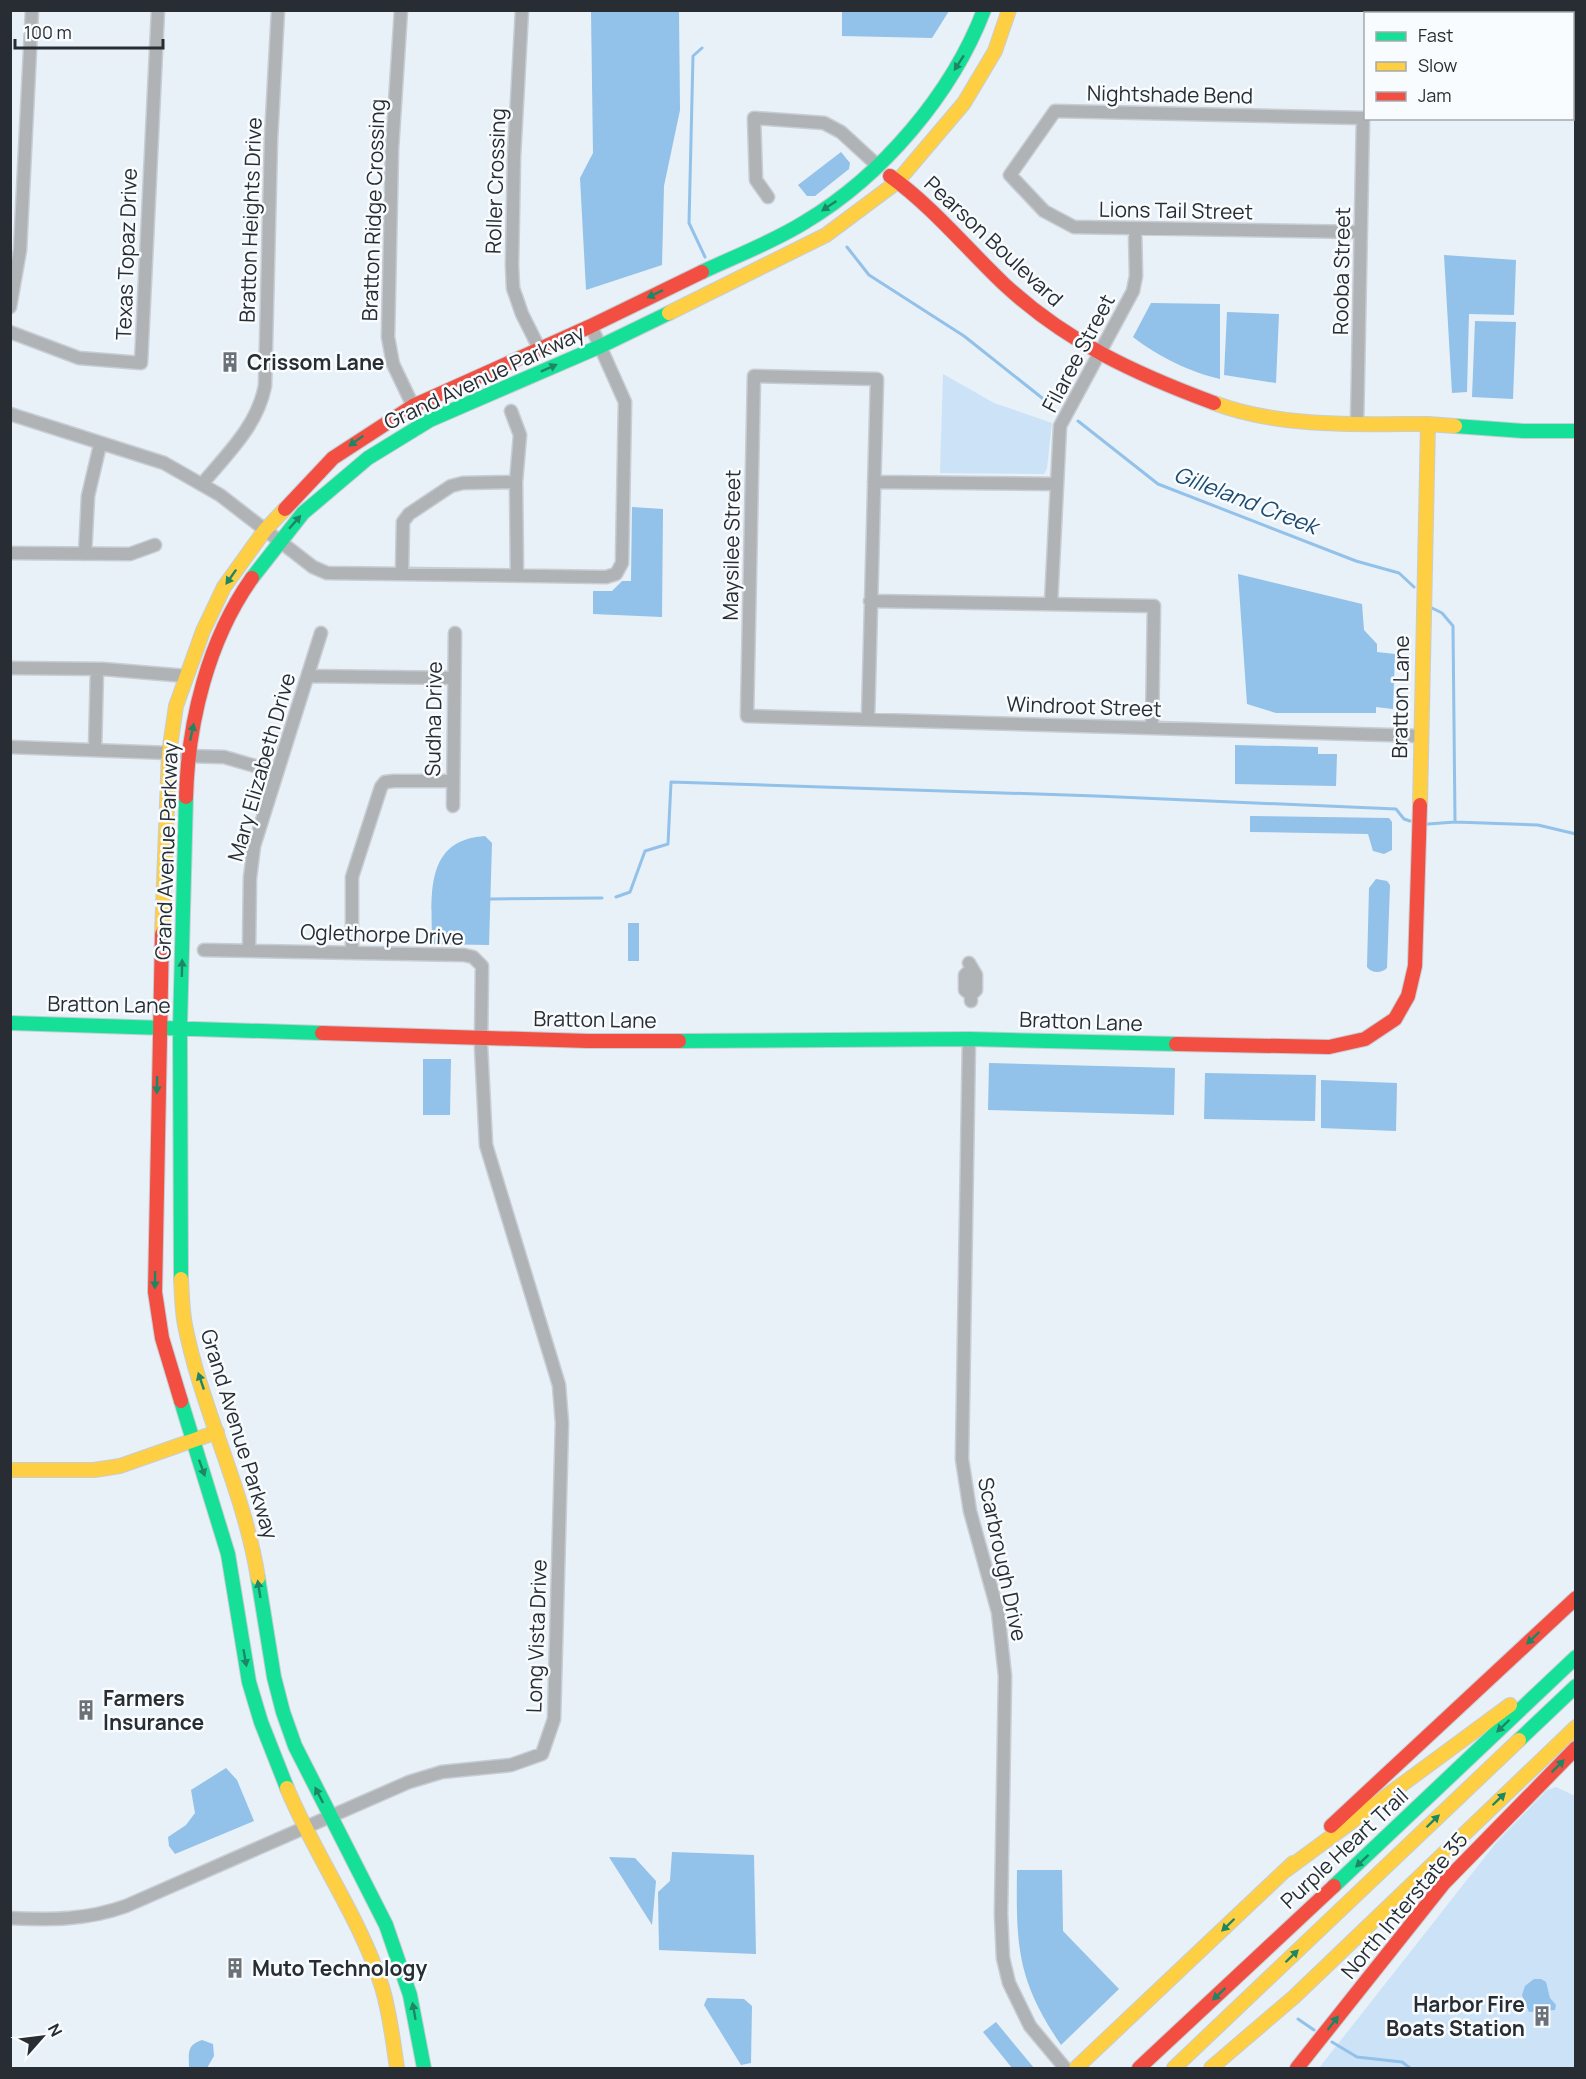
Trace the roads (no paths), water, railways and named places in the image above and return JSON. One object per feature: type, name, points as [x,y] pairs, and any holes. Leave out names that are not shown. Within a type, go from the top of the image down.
[{"type":"main road","name":"Grand Avenue Parkway","points":[[397,2068],[381,1985],[367,1950],[304,1829],[261,1722],[249,1683],[228,1554],[162,1338],[155,1292],[158,1026],[169,753],[176,706],[186,676],[224,587],[265,530],[333,458],[386,421],[413,406],[591,326],[804,222],[841,198],[878,166],[936,99],[970,46],[984,10]]},
{"type":"main road","name":"Grand Avenue Parkway","points":[[424,2068],[413,2003],[397,1951],[295,1746],[284,1713],[273,1677],[247,1524],[191,1353],[181,1287],[180,1027],[187,756],[199,698],[215,649],[241,594],[279,541],[303,513],[342,477],[398,438],[430,420],[601,346],[826,236],[897,182],[964,103],[994,51],[1009,10]]},
{"type":"main road","name":"Pearson Boulevard","points":[[878,166],[912,192],[999,279],[1038,313],[1100,354],[1142,376],[1222,405],[1280,418],[1357,424],[1428,424]]},
{"type":"main road","points":[[1428,424],[1523,431],[1575,431]]},
{"type":"main road","name":"Bratton Lane","points":[[10,1023],[588,1041],[969,1039],[1329,1047],[1353,1044],[1379,1033],[1399,1013],[1408,996],[1413,970],[1428,424]]},
{"type":"main road","points":[[169,753],[187,756]]},
{"type":"main road","points":[[10,1470],[94,1470],[120,1466],[218,1432]]},
{"type":"main road","points":[[1076,2068],[1575,1598]]},
{"type":"main road","name":"Purple Heart Trail","points":[[1139,2068],[1440,1788],[1575,1657]]},
{"type":"main road","points":[[1286,1870],[1396,1787],[1560,1671]]},
{"type":"main road","name":"Purple Heart Trail","points":[[1174,2068],[1575,1686]]},
{"type":"main road","points":[[1211,2068],[1294,1997],[1575,1727]]},
{"type":"main road","name":"North Interstate 35","points":[[1297,2068],[1444,1883],[1575,1748]]},
{"type":"main road","points":[[393,2041],[405,2068]]},
{"type":"street","points":[[10,307],[17,279],[16,212],[32,10]]},
{"type":"street","name":"Texas Topaz Drive","points":[[10,332],[79,358],[141,363],[158,10]]},
{"type":"street","name":"Bratton Heights Drive","points":[[203,483],[249,429],[261,406],[265,386],[271,139],[278,10]]},
{"type":"street","name":"Bratton Ridge Crossing","points":[[401,10],[392,149],[388,337],[393,363],[413,406]]},
{"type":"street","name":"Roller Crossing","points":[[522,10],[514,156],[513,288],[522,314],[539,348]]},
{"type":"street","name":"Nightshade Bend","points":[[1010,175],[1055,111],[1363,118]]},
{"type":"street","points":[[768,197],[756,180],[754,118],[824,123],[841,132],[878,166]]},
{"type":"street","name":"Rooba Street","points":[[1357,424],[1363,118]]},
{"type":"street","name":"Lions Tail Street","points":[[1010,175],[1044,211],[1074,227],[1360,232]]},
{"type":"street","name":"Filaree Street","points":[[1051,604],[1059,426],[1133,291],[1136,276],[1135,229]]},
{"type":"street","points":[[10,414],[100,445],[164,462],[203,483],[313,567],[327,573],[606,577],[616,574],[622,563],[625,402],[591,326]]},
{"type":"street","name":"Maysilee Street","points":[[747,716],[754,376],[877,379],[874,482]]},
{"type":"street","points":[[511,411],[520,435],[516,482],[516,574]]},
{"type":"street","points":[[84,554],[88,496],[100,445]]},
{"type":"street","points":[[402,573],[403,522],[409,514],[451,486],[463,483],[516,482]]},
{"type":"street","points":[[868,719],[874,482],[1056,484]]},
{"type":"street","points":[[10,553],[130,554],[155,545]]},
{"type":"street","points":[[870,601],[1154,606],[1152,728]]},
{"type":"street","name":"Mary Elizabeth Drive","points":[[249,950],[250,878],[254,846],[321,633]]},
{"type":"street","name":"Sudha Drive","points":[[453,806],[455,633]]},
{"type":"street","points":[[10,668],[97,669],[186,676]]},
{"type":"street","points":[[95,750],[97,669]]},
{"type":"street","points":[[308,676],[453,678]]},
{"type":"street","name":"Windroot Street","points":[[747,716],[1421,736]]},
{"type":"street","points":[[10,747],[169,753]]},
{"type":"street","points":[[187,756],[224,757],[276,772]]},
{"type":"street","points":[[352,952],[352,877],[381,787],[385,782],[394,781],[452,781]]},
{"type":"street","name":"Oglethorpe Drive","points":[[204,950],[352,952],[473,957],[479,961],[484,972],[481,1038]]},
{"type":"street","points":[[970,966],[976,975],[976,990],[971,998]]},
{"type":"street","name":"Long Vista Drive","points":[[10,1918],[68,1920],[99,1916],[409,1782],[431,1775],[470,1768],[511,1765],[542,1754],[554,1719],[562,1423],[559,1385],[486,1145],[481,1038]]},
{"type":"street","name":"Scarbrough Drive","points":[[969,1039],[962,1460],[970,1511],[998,1612],[1005,1676],[1001,1935],[1009,1983],[1018,2004],[1041,2042],[1065,2068]]},
{"type":"water","points":[[842,10],[949,11],[932,38],[842,36]]},
{"type":"water","points":[[591,11],[679,11],[680,110],[664,186],[662,265],[586,290],[580,178],[593,153]]},
{"type":"water","points":[[841,152],[850,163],[849,169],[815,196],[807,196],[798,185]]},
{"type":"water","points":[[1444,255],[1516,260],[1514,315],[1469,314],[1467,392],[1452,393]]},
{"type":"water","points":[[1151,303],[1220,304],[1220,379],[1174,362],[1152,351],[1133,337]]},
{"type":"water","points":[[1227,312],[1279,314],[1276,383],[1224,375]]},
{"type":"water","points":[[1475,321],[1516,322],[1513,399],[1472,397]]},
{"type":"water","points":[[632,507],[663,509],[662,617],[593,614],[593,591],[612,591],[622,581],[631,581]]},
{"type":"water","points":[[1238,574],[1362,604],[1364,630],[1377,644],[1377,652],[1395,654],[1393,709],[1376,707],[1376,713],[1276,713],[1247,704]]},
{"type":"water","points":[[1235,745],[1318,747],[1318,754],[1337,754],[1336,786],[1235,784]]},
{"type":"water","points":[[1250,816],[1389,818],[1392,822],[1392,850],[1384,854],[1373,851],[1368,834],[1250,832]]},
{"type":"water","points":[[485,836],[492,843],[489,945],[432,944],[432,890],[441,860],[451,848],[465,840]]},
{"type":"water","points":[[1376,879],[1387,881],[1390,885],[1387,968],[1377,972],[1367,967],[1369,888]]},
{"type":"water","points":[[628,923],[639,923],[639,961],[628,961]]},
{"type":"water","points":[[423,1059],[451,1059],[450,1115],[423,1115]]},
{"type":"water","points":[[989,1063],[1175,1068],[1174,1115],[988,1110]]},
{"type":"water","points":[[1205,1073],[1316,1075],[1315,1121],[1204,1119]]},
{"type":"water","points":[[1321,1080],[1397,1083],[1396,1131],[1321,1128]]},
{"type":"water","points":[[226,1768],[237,1780],[254,1821],[175,1854],[169,1846],[168,1837],[186,1825],[195,1813],[191,1790]]},
{"type":"water","points":[[672,1852],[754,1855],[756,1954],[659,1950],[658,1892],[670,1881]]},
{"type":"water","points":[[609,1857],[635,1858],[656,1881],[652,1925]]},
{"type":"water","points":[[1017,1870],[1062,1870],[1063,1931],[1119,1989],[1061,2045],[1035,2001],[1022,1962],[1017,1920]]},
{"type":"water","points":[[1534,1979],[1546,1982],[1550,1998],[1556,2005],[1555,2010],[1529,2012],[1522,1995],[1525,1986]]},
{"type":"water","points":[[707,1998],[744,1999],[752,2006],[751,2063],[741,2065],[704,2005]]},
{"type":"water","points":[[996,2022],[1034,2068],[1012,2068],[983,2032]]},
{"type":"water","points":[[202,2040],[213,2044],[214,2056],[207,2068],[189,2068],[191,2047]]},
{"type":"waterway","points":[[702,48],[693,56],[689,223],[705,257]]},
{"type":"waterway","name":"Gilleland Creek","points":[[847,247],[869,275],[964,336],[1051,405]]},
{"type":"waterway","name":"Gilleland Creek","points":[[1078,421],[1158,484],[1356,561],[1399,573],[1414,587]]},
{"type":"waterway","name":"Gilleland Creek","points":[[1432,608],[1442,613],[1453,626],[1455,822],[1538,825],[1576,834]]},
{"type":"waterway","points":[[616,897],[630,892],[645,851],[668,844],[671,782],[1096,796],[1396,809],[1404,819],[1410,821]]},
{"type":"waterway","points":[[1428,824],[1455,822]]},
{"type":"waterway","points":[[490,899],[602,898]]},
{"type":"waterway","points":[[1298,2019],[1314,2030]]},
{"type":"waterway","points":[[1332,2042],[1357,2057],[1402,2062],[1410,2068]]},
{"type":"place","name":"Crissom Lane","points":[[230,362]]},
{"type":"place","name":"Farmers Insurance","points":[[86,1710]]},
{"type":"place","name":"Muto Technology","points":[[235,1968]]},
{"type":"place","name":"Harbor Fire Boats Station","points":[[1542,2016]]}]
